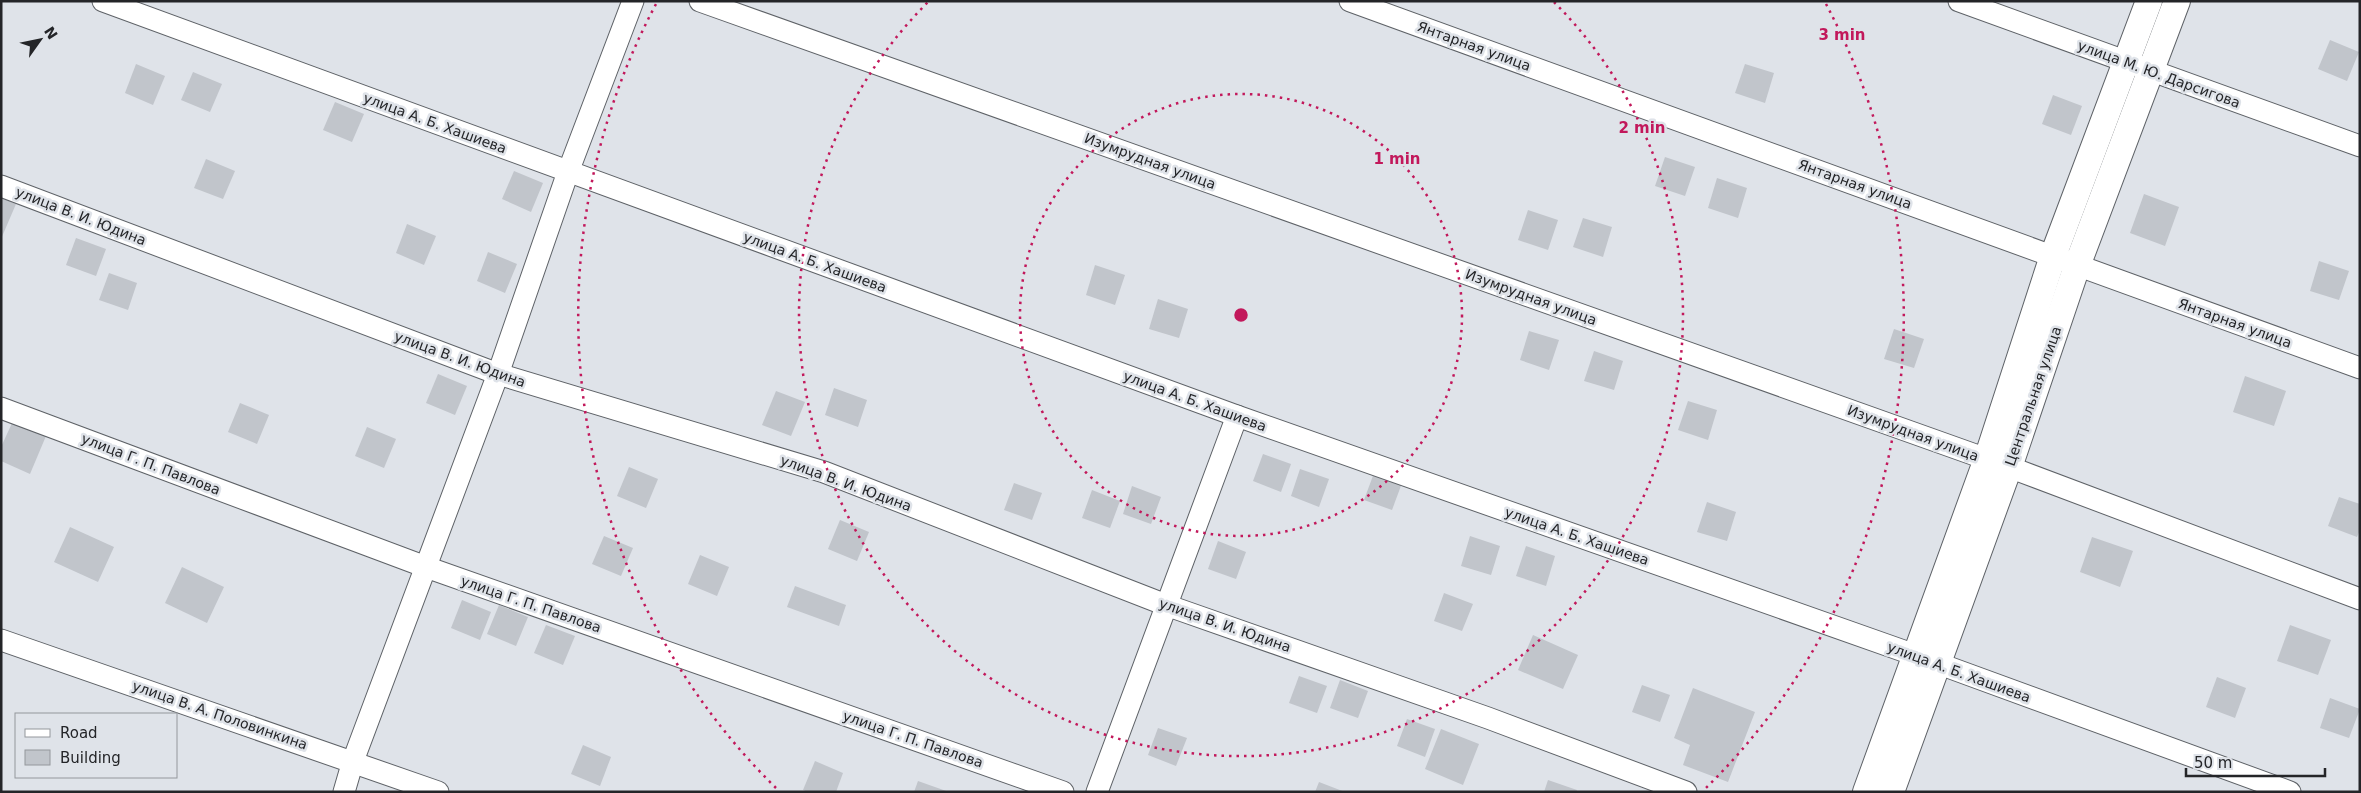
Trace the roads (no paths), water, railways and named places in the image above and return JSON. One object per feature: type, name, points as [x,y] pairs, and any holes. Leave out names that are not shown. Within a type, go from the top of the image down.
[{"type":"street","name":"улица А. Б. Хашиева","points":[[104,1],[1237,416],[1926,660],[2290,792]]},
{"type":"street","points":[[344,792],[353,761],[498,374],[568,172],[634,1]]},
{"type":"street","name":"Изумрудная улица","points":[[700,1],[1998,463],[2360,598]]},
{"type":"street","name":"Янтарная улица","points":[[1350,1],[2360,368]]},
{"type":"street","name":"улица М. Ю. Дарсигова","points":[[1959,1],[2360,146]]},
{"type":"street","points":[[1866,792],[1926,660],[1998,463],[2053,256],[2149,1]]},
{"type":"street","name":"Центральная улица","points":[[1998,463],[2078,266],[2177,1]]},
{"type":"street","name":"улица В. И. Юдина","points":[[1,186],[498,374],[824,472],[1166,605],[1488,718],[1686,792]]},
{"type":"street","name":"улица Г. П. Павлова","points":[[1,408],[426,567],[1063,792]]},
{"type":"street","points":[[1097,792],[1237,416]]},
{"type":"street","name":"улица В. А. Половинкина","points":[[1,640],[438,792]]},
{"type":"street","points":[[1892,792],[1926,660]]}]
